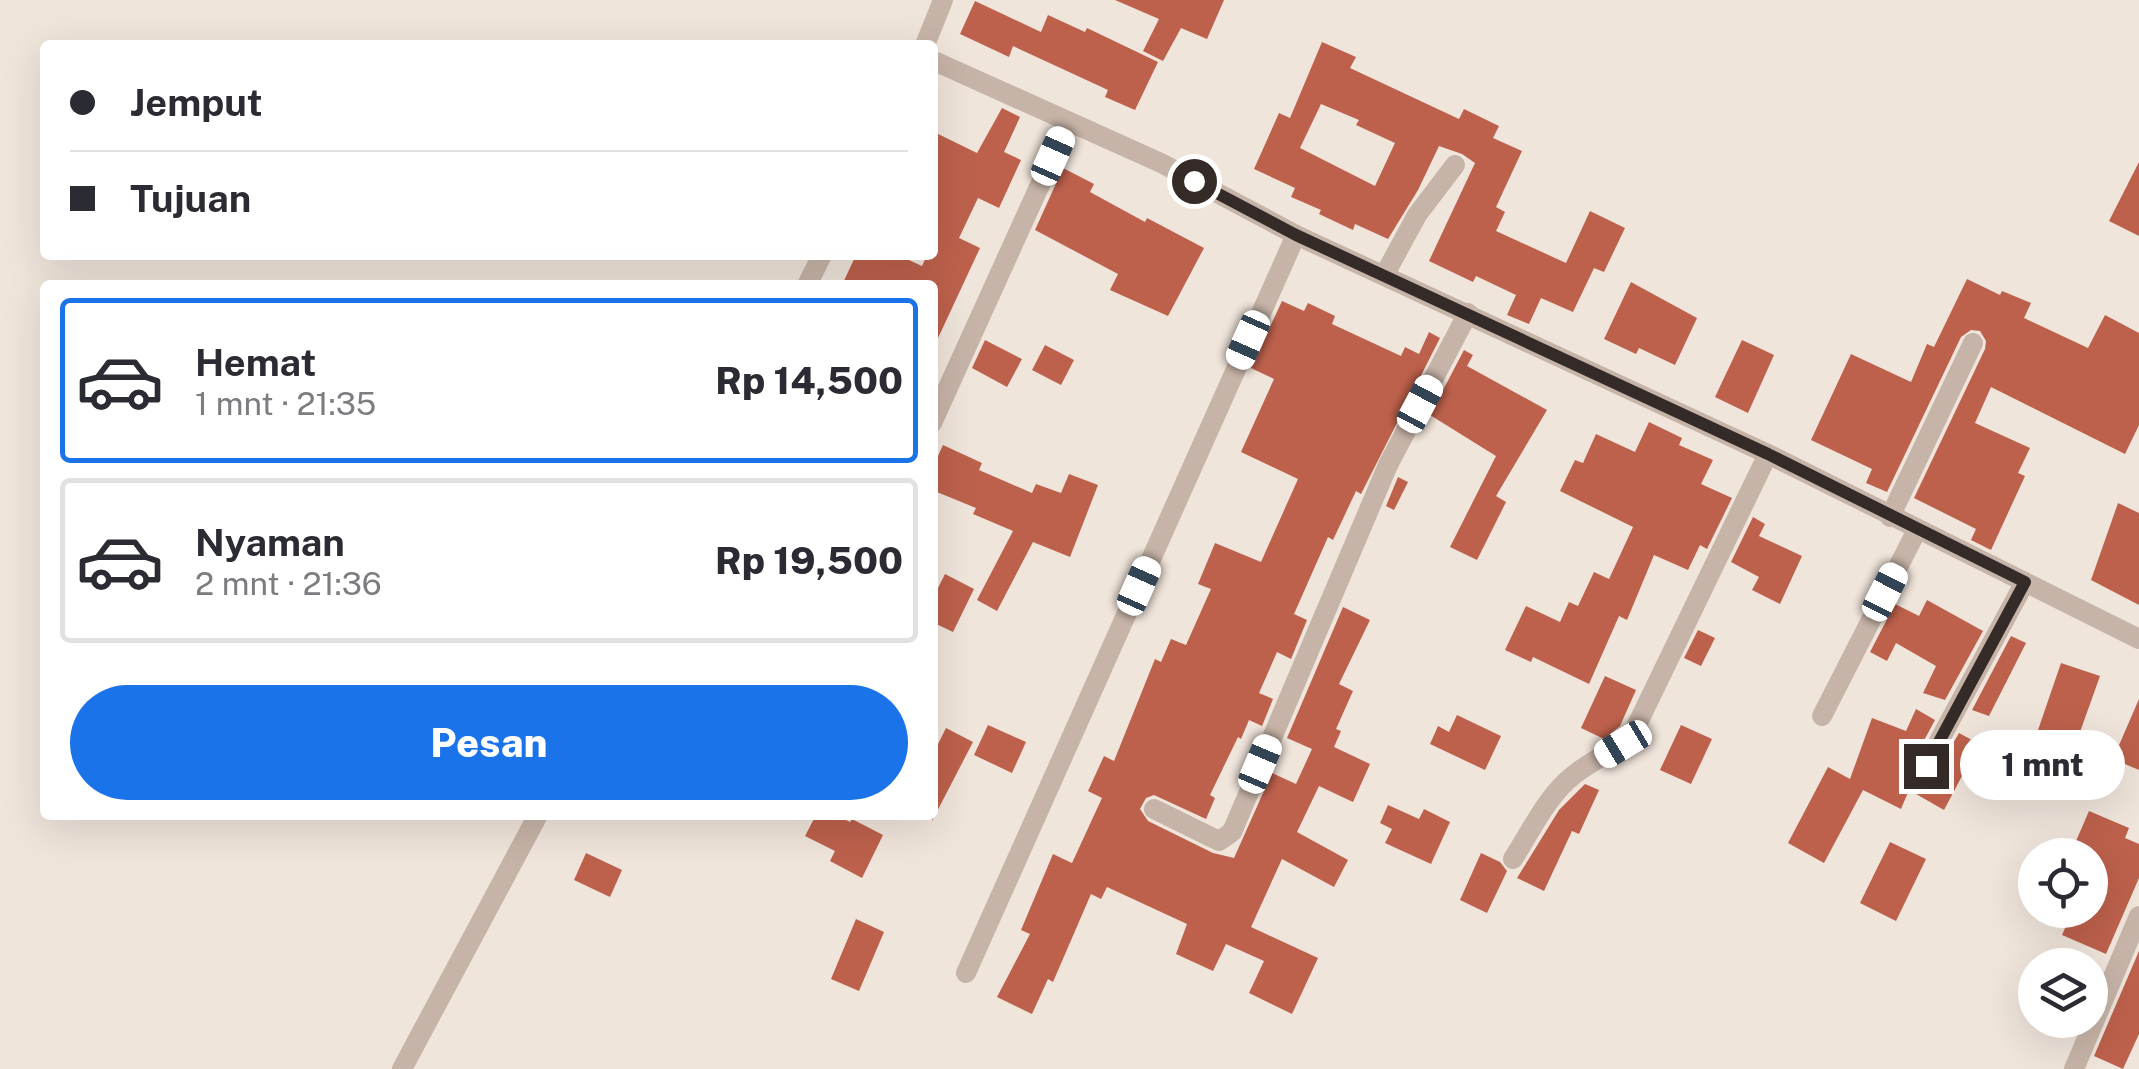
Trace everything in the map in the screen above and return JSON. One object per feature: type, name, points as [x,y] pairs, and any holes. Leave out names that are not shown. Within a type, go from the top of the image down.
[{"type":"street","points":[[927,40],[943,0]]},
{"type":"street","points":[[938,63],[1161,163],[1296,235],[1768,454],[2139,638]]},
{"type":"street","points":[[938,411],[1068,123]]},
{"type":"street","points":[[1386,274],[1417,215],[1454,165]]},
{"type":"street","points":[[966,973],[1296,235]]},
{"type":"street","points":[[1154,809],[1219,841],[1232,832],[1388,465],[1468,313]]},
{"type":"street","points":[[1890,517],[1972,343]]},
{"type":"street","points":[[1513,859],[1573,774],[1623,744],[1634,731],[1768,454]]},
{"type":"street","points":[[1822,716],[1917,530]]},
{"type":"street","points":[[1926,766],[2025,582]]},
{"type":"street","points":[[402,1069],[535,820]]},
{"type":"street","points":[[2074,1069],[2139,916]]},
{"type":"building","points":[[1115,0],[1224,0],[1207,39],[1181,28],[1163,61],[1143,51],[1159,19]]},
{"type":"building","points":[[975,1],[1041,32],[1048,15],[1085,32],[1087,28],[1158,62],[1135,110],[1105,97],[1108,90],[1013,46],[1009,57],[960,34]]},
{"type":"building","points":[[1322,42],[1356,57],[1350,68],[1459,119],[1464,109],[1499,126],[1493,138],[1522,151],[1496,207],[1505,212],[1496,231],[1566,263],[1590,211],[1625,228],[1604,272],[1594,268],[1573,312],[1541,298],[1529,324],[1507,315],[1516,295],[1476,276],[1473,282],[1429,261],[1475,163],[1439,146],[1388,239],[1355,224],[1353,230],[1319,214],[1321,210],[1291,197],[1295,188],[1254,169],[1279,113],[1290,118]],"holes":[[[1321,104],[1359,120],[1356,125],[1395,143],[1375,186],[1300,148]]]},
{"type":"building","points":[[1002,108],[1020,117],[1004,152],[1021,160],[999,208],[978,198],[959,238],[980,248],[938,338],[938,280],[844,280],[854,260],[909,260],[922,266],[925,260],[938,260],[938,134],[977,153]]},
{"type":"building","points":[[2139,162],[2139,236],[2109,221]]},
{"type":"building","points":[[1063,168],[1094,184],[1090,192],[1204,248],[1168,316],[1110,290],[1118,274],[1035,230]]},
{"type":"building","points":[[1967,279],[2000,295],[2002,291],[2031,303],[2024,318],[2088,348],[2105,315],[2139,333],[2139,425],[2125,454],[1991,387],[1975,423],[2030,448],[2018,473],[2025,476],[1991,550],[1971,540],[1976,529],[1914,498],[1985,349],[1986,341],[1980,331],[1971,330],[1961,337],[1887,492],[1866,483],[1872,469],[1811,440],[1851,354],[1911,382],[1927,344],[1934,347]]},
{"type":"building","points":[[1631,282],[1697,318],[1675,365],[1639,348],[1636,354],[1604,339]]},
{"type":"building","points":[[1282,301],[1304,311],[1308,303],[1335,316],[1332,324],[1401,356],[1405,347],[1419,354],[1429,332],[1440,338],[1361,494],[1356,491],[1333,540],[1328,537],[1294,614],[1307,620],[1291,659],[1277,652],[1259,693],[1273,699],[1262,726],[1249,720],[1241,739],[1238,737],[1210,795],[1215,798],[1206,819],[1154,795],[1146,798],[1140,809],[1148,821],[1213,853],[1234,858],[1272,773],[1296,784],[1312,749],[1287,738],[1343,607],[1370,620],[1339,684],[1353,691],[1336,729],[1341,731],[1334,747],[1370,764],[1353,802],[1319,786],[1297,832],[1348,860],[1334,887],[1282,859],[1251,927],[1318,958],[1292,1014],[1249,993],[1264,961],[1226,944],[1213,971],[1176,954],[1187,924],[1107,887],[1101,899],[1091,894],[1053,982],[1048,979],[1032,1014],[997,997],[1030,934],[1021,930],[1053,854],[1072,863],[1102,798],[1088,791],[1104,756],[1114,761],[1155,659],[1161,662],[1171,639],[1186,645],[1211,589],[1198,584],[1215,543],[1261,562],[1298,479],[1241,452],[1274,379],[1251,368]]},
{"type":"building","points":[[985,340],[1022,359],[1007,387],[972,368]]},
{"type":"building","points":[[1742,340],[1774,355],[1748,413],[1715,397]]},
{"type":"building","points":[[1045,345],[1074,360],[1061,385],[1032,370]]},
{"type":"building","points":[[1464,350],[1473,355],[1467,366],[1547,410],[1496,496],[1506,502],[1477,560],[1450,547],[1496,456],[1430,415]]},
{"type":"building","points":[[1649,422],[1682,438],[1679,445],[1713,460],[1701,484],[1732,498],[1707,549],[1700,545],[1688,570],[1654,555],[1627,620],[1619,616],[1589,684],[1533,657],[1531,662],[1505,650],[1526,606],[1560,622],[1569,602],[1578,606],[1594,572],[1609,579],[1633,527],[1560,491],[1575,460],[1583,463],[1596,434],[1635,452]]},
{"type":"building","points":[[943,445],[982,463],[979,470],[1032,493],[1036,484],[1061,493],[1069,474],[1098,485],[1070,557],[1033,542],[997,611],[977,600],[1013,531],[973,514],[976,508],[938,492],[938,456]]},
{"type":"building","points":[[1398,477],[1408,482],[1394,510],[1386,506]]},
{"type":"building","points":[[2118,503],[2139,513],[2139,605],[2091,580]]},
{"type":"building","points":[[1753,517],[1765,524],[1759,536],[1802,556],[1780,604],[1752,590],[1759,577],[1731,562]]},
{"type":"building","points":[[945,574],[974,589],[953,632],[938,625],[938,588]]},
{"type":"building","points":[[1927,600],[1983,631],[1945,700],[1923,693],[1936,666],[1896,643],[1887,661],[1870,652],[1895,604],[1919,616]]},
{"type":"building","points":[[1698,630],[1715,638],[1701,666],[1684,658]]},
{"type":"building","points":[[2011,636],[2026,643],[1989,716],[1972,710]]},
{"type":"building","points":[[2061,663],[2100,676],[2075,746],[2037,733]]},
{"type":"building","points":[[1605,676],[1636,690],[1620,726],[1604,739],[1581,728]]},
{"type":"building","points":[[2139,699],[2139,770],[2113,759]]},
{"type":"building","points":[[1916,709],[1935,720],[1914,759],[1915,773],[1925,779],[1934,776],[1959,733],[2018,765],[2001,796],[1962,776],[1944,810],[1909,790],[1901,809],[1863,790],[1824,863],[1788,843],[1828,767],[1850,779],[1872,718],[1906,731]]},
{"type":"building","points":[[1457,715],[1501,736],[1485,770],[1430,744],[1438,726],[1449,732]]},
{"type":"building","points":[[988,725],[1026,742],[1012,773],[974,755]]},
{"type":"building","points":[[1681,725],[1712,739],[1691,784],[1660,770]]},
{"type":"building","points":[[946,728],[973,742],[938,809],[938,744]]},
{"type":"building","points":[[1585,784],[1599,790],[1579,834],[1572,831],[1544,891],[1517,878],[1559,810]]},
{"type":"building","points":[[1388,805],[1419,819],[1424,809],[1450,822],[1431,864],[1385,843],[1392,829],[1380,823]]},
{"type":"building","points":[[2089,811],[2129,828],[2125,838],[2139,844],[2139,878],[2108,949],[2092,948],[2062,935],[2065,928],[2108,928],[2108,838],[2077,838]]},
{"type":"building","points":[[813,820],[854,820],[883,835],[862,878],[830,861],[835,851],[805,836]]},
{"type":"building","points":[[1890,842],[1926,859],[1896,921],[1860,903]]},
{"type":"building","points":[[586,853],[622,870],[610,897],[574,880]]},
{"type":"building","points":[[1481,853],[1500,862],[1507,871],[1487,913],[1460,900]]},
{"type":"building","points":[[856,919],[884,932],[859,991],[831,979]]},
{"type":"building","points":[[2139,951],[2139,1034],[2123,1069],[2094,1056],[2102,1038],[2108,1038],[2108,1023]]},
{"type":"route","points":[[1194,181],[1296,235],[1768,454],[2025,582],[1926,766]]}]
